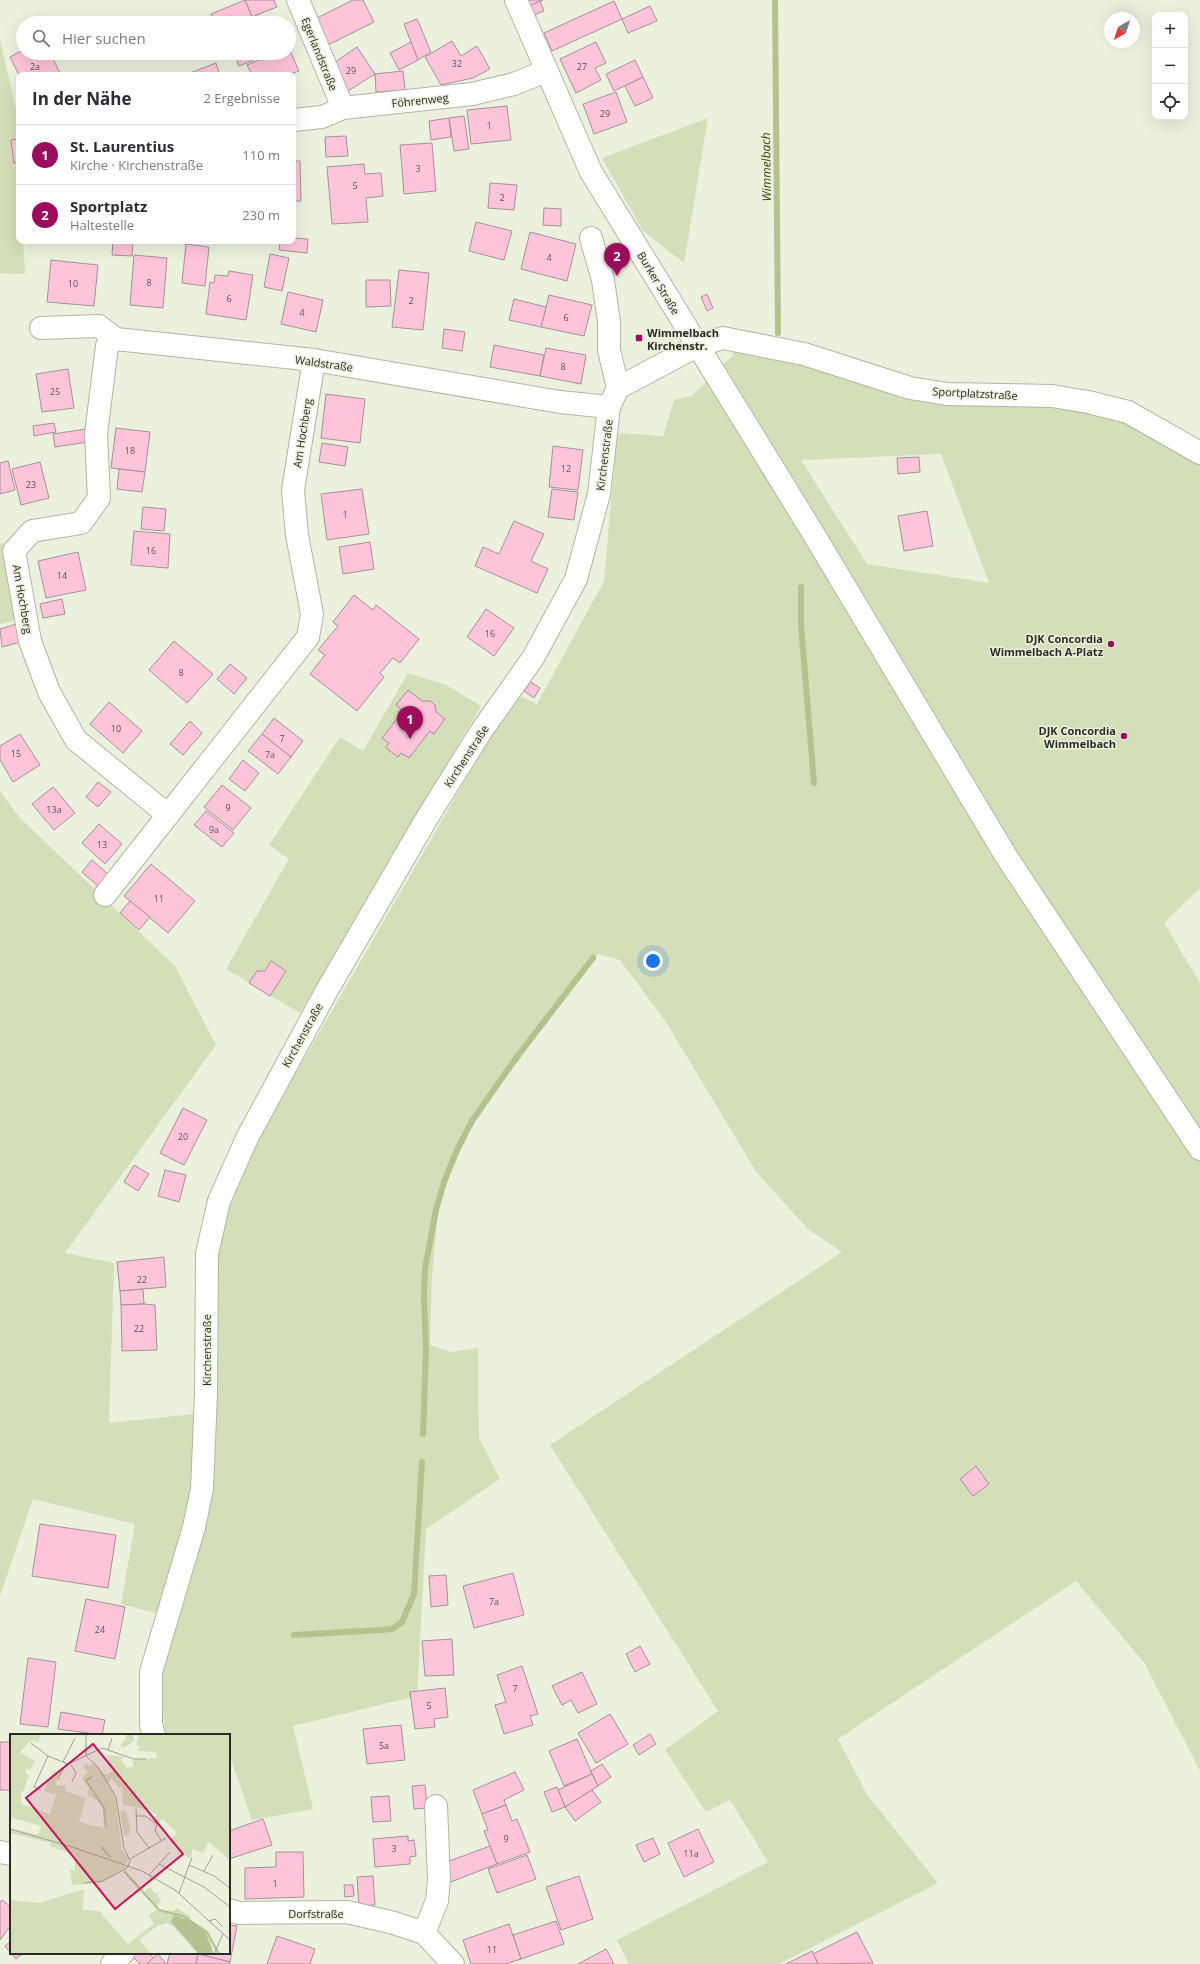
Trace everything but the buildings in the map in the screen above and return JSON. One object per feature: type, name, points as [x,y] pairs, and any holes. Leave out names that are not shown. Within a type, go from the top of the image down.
[{"type":"street","name":"Egerlandstraße","points":[[298,0],[343,108]]},
{"type":"street","name":"Burker Straße","points":[[516,0],[591,172],[813,533],[1006,856],[1200,1149]]},
{"type":"street","name":"Föhrenweg","points":[[296,120],[322,118],[343,108],[472,94],[514,84],[546,71]]},
{"type":"street","name":"Kirchenstraße","points":[[154,1734],[151,1725],[151,1672],[194,1526],[202,1489],[206,1393],[207,1254],[219,1201],[247,1138],[326,992],[427,818],[482,730],[533,658],[576,579],[599,494],[614,397],[609,350],[609,322],[602,280],[591,238]]},
{"type":"street","points":[[41,328],[99,326],[116,339]]},
{"type":"street","name":"Sportplatzstraße","points":[[697,346],[723,338],[742,340],[804,354],[910,388],[947,394],[1052,396],[1088,402],[1128,412],[1200,453]]},
{"type":"street","name":"Waldstraße","points":[[116,339],[314,360],[560,402],[614,397]]},
{"type":"street","name":"Am Hochberg","points":[[116,339],[107,346],[96,434],[99,498],[81,522],[32,531],[14,551],[30,641],[49,692],[76,740],[168,816]]},
{"type":"street","points":[[614,397],[697,346]]},
{"type":"street","name":"Am Hochberg","points":[[106,895],[308,637],[312,614],[297,535],[293,490],[314,360]]},
{"type":"street","points":[[424,1934],[437,1900],[440,1879],[436,1806]]},
{"type":"street","points":[[0,1852],[10,1854]]},
{"type":"street","name":"Dorfstraße","points":[[230,1910],[239,1913],[347,1912],[394,1923],[424,1934],[453,1964]]},
{"type":"street","points":[[112,1964],[122,1954]]},
{"type":"green space","points":[[0,39],[16,110],[16,244],[23,244],[25,274],[0,273]]},
{"type":"green space","points":[[708,118],[684,263],[643,231],[602,158]]},
{"type":"green space","points":[[719,327],[806,345],[918,383],[1080,391],[1200,442],[1200,888],[1164,923],[1200,983],[1200,1771],[1145,1664],[1076,1581],[838,1739],[868,1796],[938,1883],[779,1964],[629,1964],[617,1940],[768,1862],[730,1800],[706,1812],[665,1750],[718,1711],[550,1445],[842,1252],[808,1229],[757,1173],[666,1022],[620,960],[598,954],[476,1118],[454,1162],[438,1211],[432,1275],[430,1345],[451,1352],[478,1348],[479,1438],[500,1479],[426,1529],[417,1696],[293,1726],[313,1809],[252,1820],[230,1757],[230,1734],[166,1734],[160,1694],[173,1618],[121,1604],[135,1524],[33,1499],[0,1596],[0,791],[19,817],[175,966],[216,1045],[65,1253],[114,1263],[109,1423],[213,1412],[216,1230],[237,1175],[515,694],[537,704],[604,581],[616,447],[619,433],[663,436],[674,400],[692,396],[734,354]],"holes":[[[941,454],[989,583],[867,564],[801,460]]]},
{"type":"green space","points":[[4,543],[17,620],[0,624],[0,544]]},
{"type":"green space","points":[[408,673],[446,685],[481,706],[300,1013],[226,969],[289,859],[269,845],[340,737],[363,751]]},
{"type":"waterway","name":"Wimmelbach","points":[[775,0],[778,333]]},
{"type":"waterway","points":[[801,587],[801,625],[814,783]]},
{"type":"waterway","points":[[423,1434],[426,1350],[424,1295],[425,1269],[436,1210],[444,1182],[457,1150],[472,1121],[516,1058],[593,958]]},
{"type":"waterway","points":[[294,1635],[392,1629],[402,1622],[414,1594],[422,1462]]},
{"type":"place","name":"Sportplatz","points":[[617,276]]},
{"type":"place","name":"Wimmelbach Kirchenstr.","points":[[639,338]]},
{"type":"place","name":"DJK Concordia Wimmelbach A-Platz","points":[[1111,644]]},
{"type":"place","name":"DJK Concordia Wimmelbach","points":[[1124,736]]},
{"type":"place","name":"St. Laurentius","points":[[410,739]]}]
